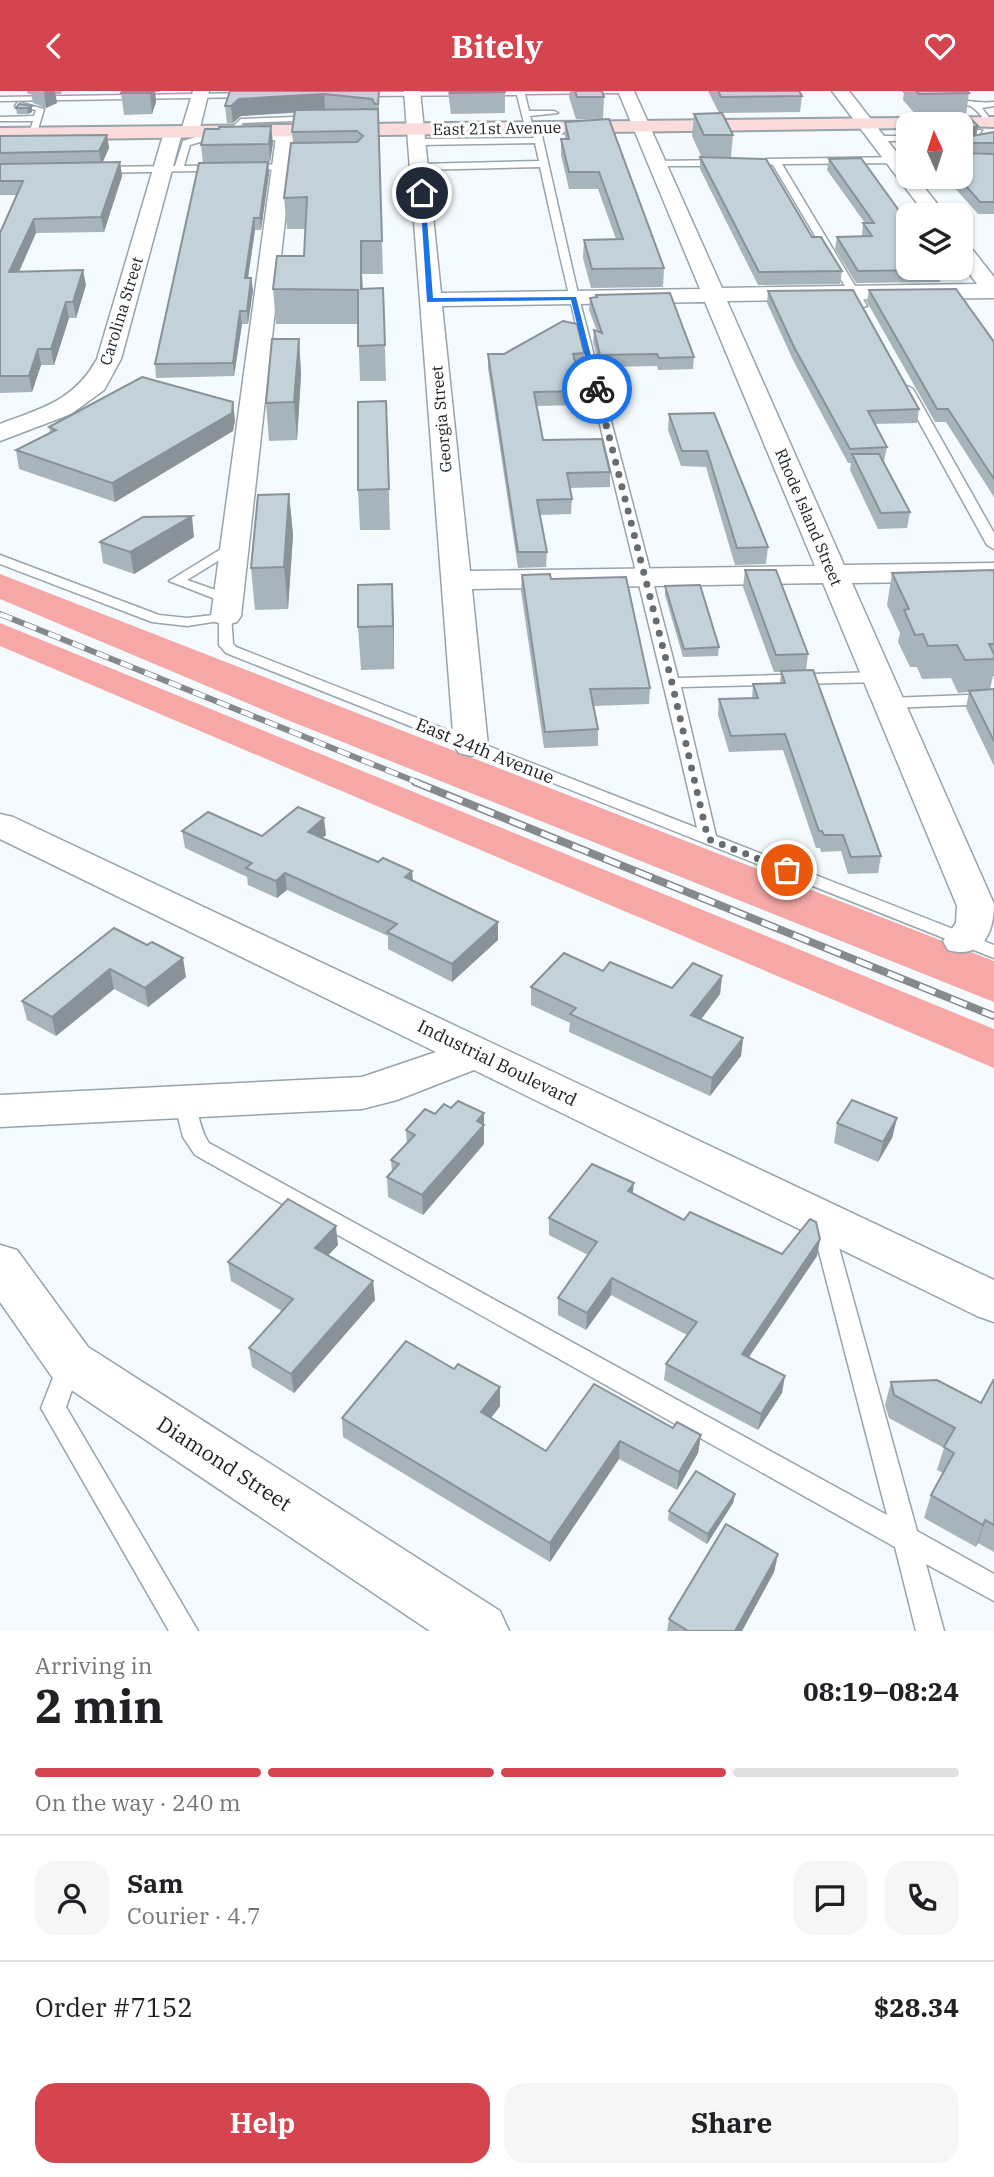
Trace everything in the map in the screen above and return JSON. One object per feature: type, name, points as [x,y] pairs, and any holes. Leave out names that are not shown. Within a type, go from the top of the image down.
[{"type":"street","name":"Rhode Island Street","points":[[624,91],[976,906],[975,925],[962,941]]},
{"type":"street","points":[[840,91],[877,139],[896,156]]},
{"type":"street","name":"Georgia Street","points":[[412,92],[471,746]]},
{"type":"street","name":"Carolina Street","points":[[0,433],[62,409],[95,385],[109,359],[176,151],[200,94]]},
{"type":"street","name":"East 21st Avenue","points":[[1,113],[35,126],[77,128],[176,151],[224,134],[286,134],[370,125],[418,146],[450,135],[498,134],[532,127],[864,123],[896,127]]},
{"type":"street","points":[[227,608],[286,134]]},
{"type":"street","points":[[973,264],[994,291]]},
{"type":"street","points":[[430,300],[994,291]]},
{"type":"street","points":[[456,580],[994,572]]},
{"type":"street","name":"Industrial Boulevard","points":[[0,825],[994,1302]]},
{"type":"street","points":[[0,1111],[362,1093],[382,1089],[477,1053]]},
{"type":"street","name":"Diamond Street","points":[[0,1264],[70,1362],[480,1631]]},
{"type":"lane","points":[[343,94],[624,91]]},
{"type":"lane","points":[[908,91],[913,94],[956,99],[981,120],[987,141]]},
{"type":"lane","points":[[520,92],[544,164],[574,298],[672,683],[708,839]]},
{"type":"lane","points":[[1,113],[200,94],[266,95]]},
{"type":"lane","points":[[1,113],[19,112],[35,126],[40,109],[19,112],[1,113]]},
{"type":"lane","points":[[0,129],[1,113]]},
{"type":"lane","points":[[532,127],[554,113]]},
{"type":"lane","points":[[224,134],[241,121],[253,119],[324,118]]},
{"type":"lane","points":[[877,139],[896,132]]},
{"type":"lane","points":[[450,135],[453,166]]},
{"type":"lane","points":[[418,146],[453,166],[544,164]]},
{"type":"lane","points":[[81,170],[176,151],[282,167],[307,167]]},
{"type":"lane","points":[[749,162],[896,160]]},
{"type":"lane","points":[[657,164],[736,162]]},
{"type":"lane","points":[[776,162],[868,318]]},
{"type":"lane","points":[[901,378],[994,545]]},
{"type":"lane","points":[[227,608],[176,581],[234,545]]},
{"type":"lane","points":[[0,559],[157,619],[187,622],[227,608]]},
{"type":"lane","name":"East 24th Avenue","points":[[227,608],[224,638],[231,650],[994,952]]},
{"type":"lane","points":[[672,683],[878,677]]},
{"type":"lane","points":[[889,703],[994,699]]},
{"type":"lane","points":[[184,1102],[192,1137],[202,1149],[994,1587]]},
{"type":"lane","points":[[822,1220],[930,1631]]},
{"type":"lane","points":[[70,1362],[53,1408],[184,1631]]},
{"type":"shaded area","points":[[0,574],[994,961],[994,1002],[285,719],[0,599]]},
{"type":"shaded area","points":[[0,623],[994,1029],[994,1068],[0,646]]},
{"type":"building","points":[[150,91],[150,93],[121,93]]},
{"type":"building","points":[[230,91],[379,91],[378,104],[372,99],[324,94],[239,99],[231,106],[225,106]]},
{"type":"building","points":[[505,91],[505,92],[450,93]]},
{"type":"building","points":[[575,91],[602,91],[604,97],[577,97]]},
{"type":"building","points":[[718,91],[799,91],[802,96],[721,97]]},
{"type":"building","points":[[916,91],[967,91],[969,93],[919,94]]},
{"type":"building","points":[[19,104],[32,106],[16,108]]},
{"type":"building","points":[[378,109],[382,241],[361,241],[361,289],[383,288],[385,345],[358,346],[358,290],[273,289],[277,256],[304,256],[307,197],[284,198],[291,143],[357,142],[363,136],[357,131],[292,132],[295,110]]},
{"type":"building","points":[[722,113],[733,135],[704,135],[694,114]]},
{"type":"building","points":[[609,119],[664,268],[592,269],[584,240],[623,239],[599,172],[569,172],[561,139],[569,139],[565,122]]},
{"type":"building","points":[[271,126],[269,144],[201,145],[205,129]]},
{"type":"building","points":[[994,132],[994,143],[973,143],[973,136]]},
{"type":"building","points":[[107,135],[99,151],[0,153],[0,136]]},
{"type":"building","points":[[973,153],[994,154],[994,202],[980,202],[969,189],[973,189]]},
{"type":"building","points":[[700,157],[766,159],[812,237],[821,237],[842,271],[759,272]]},
{"type":"building","points":[[861,158],[896,206],[896,271],[858,271],[837,237],[872,236],[863,223],[874,223],[829,159]]},
{"type":"building","points":[[120,162],[101,217],[34,219],[9,272],[83,270],[73,302],[66,302],[51,349],[38,349],[29,376],[0,376],[0,233],[23,181],[0,181],[0,164]]},
{"type":"building","points":[[268,162],[260,218],[254,218],[245,278],[251,278],[247,311],[240,311],[233,363],[155,364],[199,163]]},
{"type":"building","points":[[956,289],[994,342],[994,479],[948,409],[937,409],[869,290]]},
{"type":"building","points":[[853,290],[919,409],[868,411],[887,447],[850,449],[794,347],[768,291]]},
{"type":"building","points":[[670,293],[694,357],[659,358],[657,354],[600,355],[594,330],[602,333],[590,298],[597,297],[596,295]]},
{"type":"building","points":[[563,321],[577,324],[584,353],[573,354],[583,391],[534,392],[543,440],[602,439],[610,472],[567,473],[572,499],[537,500],[547,552],[518,552],[488,354],[504,354]]},
{"type":"building","points":[[272,339],[299,339],[294,402],[266,403]]},
{"type":"building","points":[[142,377],[233,402],[232,413],[112,483],[16,450],[56,430],[49,427]]},
{"type":"building","points":[[386,401],[389,489],[358,490],[358,402]]},
{"type":"building","points":[[714,413],[768,547],[737,548],[707,451],[682,451],[669,414]]},
{"type":"building","points":[[852,454],[879,454],[910,512],[881,513]]},
{"type":"building","points":[[289,494],[284,567],[251,568],[258,495]]},
{"type":"building","points":[[192,516],[130,552],[100,542],[143,517]]},
{"type":"building","points":[[745,570],[776,570],[808,654],[776,655]]},
{"type":"building","points":[[994,570],[994,644],[989,644],[994,659],[965,660],[957,645],[928,646],[923,634],[915,635],[904,610],[909,609],[892,573]]},
{"type":"building","points":[[550,574],[551,579],[626,577],[650,688],[590,689],[598,729],[545,732],[522,575]]},
{"type":"building","points":[[392,584],[393,626],[358,627],[358,585]]},
{"type":"building","points":[[700,585],[719,647],[684,649],[665,586]]},
{"type":"building","points":[[813,670],[881,856],[851,857],[843,835],[824,835],[819,831],[785,734],[731,736],[719,699],[758,698],[753,684],[785,683],[781,671]]},
{"type":"building","points":[[994,689],[994,741],[969,691]]},
{"type":"building","points":[[298,807],[324,818],[308,832],[378,862],[383,858],[412,871],[405,877],[498,922],[452,964],[387,932],[397,924],[285,873],[276,881],[246,868],[252,863],[182,831],[208,812],[262,836]]},
{"type":"building","points":[[114,928],[147,945],[152,942],[183,958],[145,988],[110,969],[52,1017],[22,1001]]},
{"type":"building","points":[[564,953],[603,971],[610,962],[672,988],[693,963],[722,976],[691,1015],[743,1038],[712,1078],[570,1014],[576,1008],[531,987]]},
{"type":"building","points":[[852,1100],[897,1118],[883,1142],[837,1123]]},
{"type":"building","points":[[458,1101],[484,1113],[477,1121],[484,1125],[422,1195],[387,1177],[399,1164],[391,1160],[415,1135],[406,1130],[425,1109],[435,1114],[444,1104],[451,1108]]},
{"type":"building","points":[[592,1164],[634,1183],[628,1191],[684,1220],[690,1212],[782,1254],[810,1219],[816,1222],[820,1239],[742,1354],[785,1376],[761,1414],[666,1364],[697,1322],[612,1278],[587,1313],[558,1298],[597,1242],[549,1218]]},
{"type":"building","points":[[288,1199],[336,1226],[315,1248],[373,1281],[291,1374],[249,1348],[293,1299],[228,1262]]},
{"type":"building","points":[[406,1341],[454,1369],[458,1364],[500,1387],[481,1412],[546,1451],[594,1384],[673,1428],[677,1422],[701,1435],[679,1472],[620,1441],[550,1543],[342,1418]]},
{"type":"building","points":[[994,1379],[994,1525],[985,1520],[983,1525],[931,1495],[954,1453],[944,1447],[955,1428],[894,1395],[891,1382],[937,1380],[981,1403]]},
{"type":"building","points":[[696,1471],[735,1494],[708,1534],[669,1511]]},
{"type":"building","points":[[726,1524],[778,1554],[735,1631],[688,1631],[669,1619]]},
{"type":"railway","points":[[0,614],[419,783]]},
{"type":"railway","points":[[415,782],[994,1016]]},
{"type":"way so far","points":[[597,389],[672,683],[708,839],[787,870]]},
{"type":"route","points":[[422,193],[430,300],[574,298],[597,389]]}]
